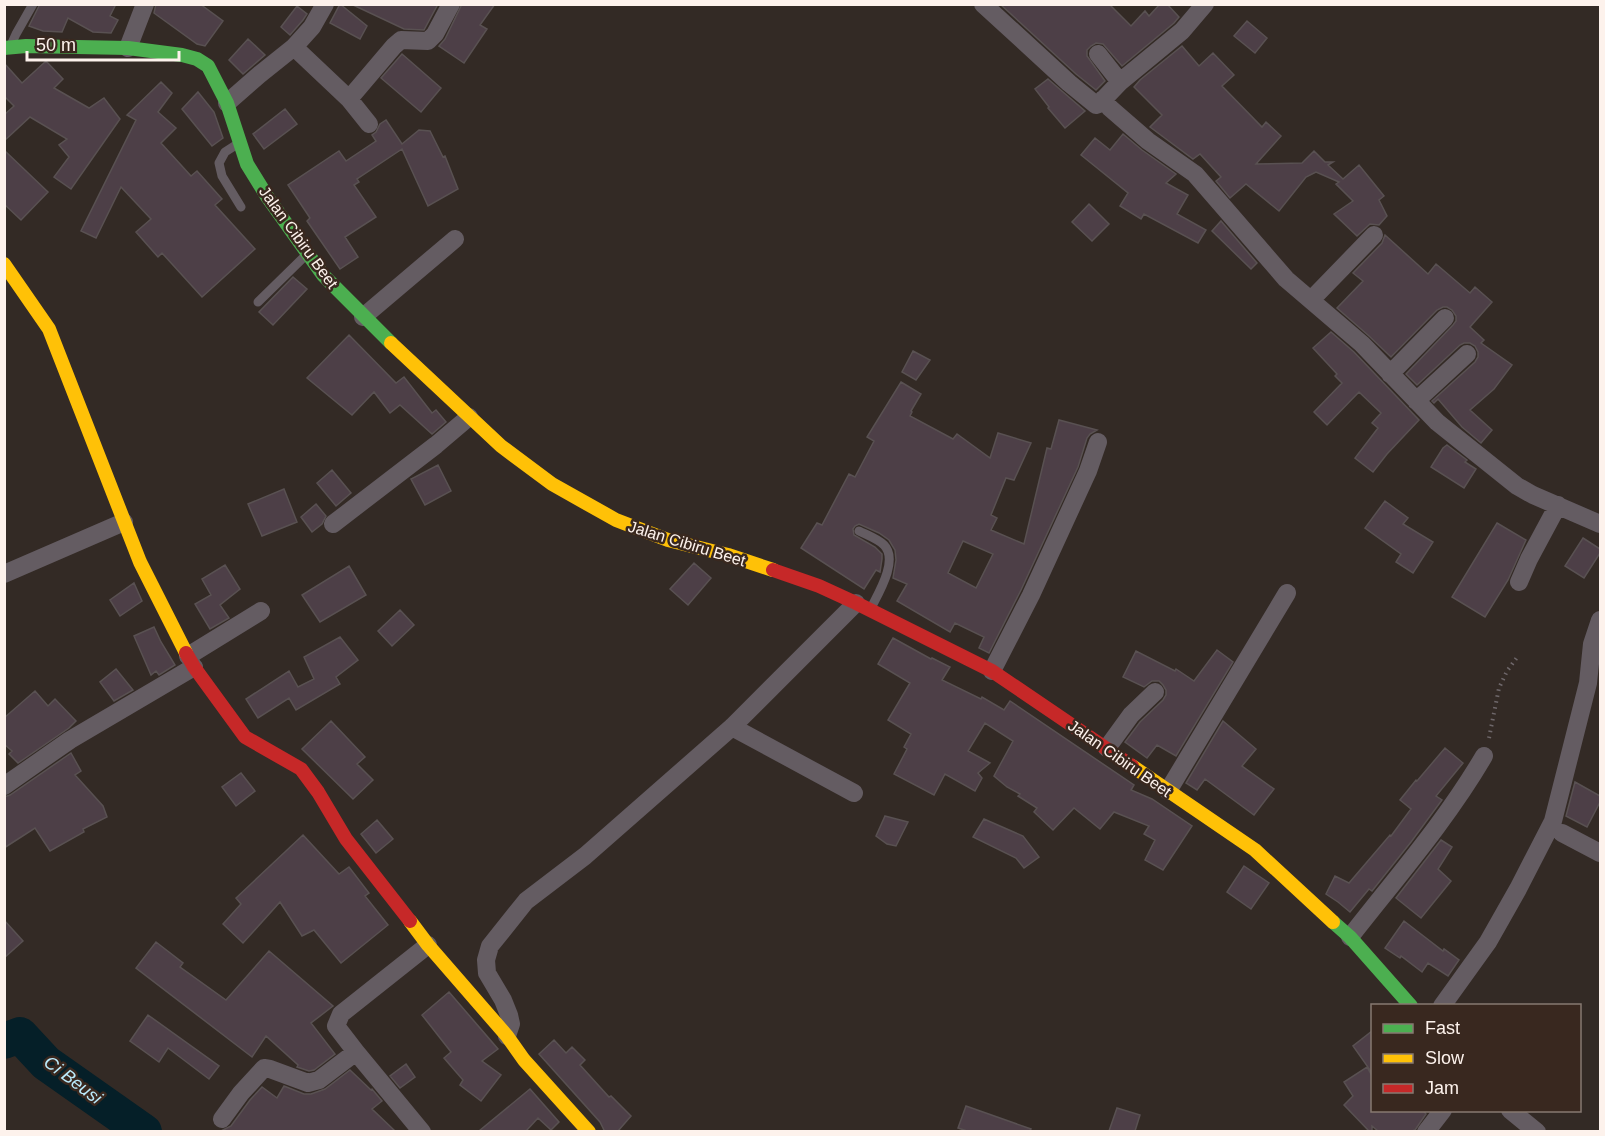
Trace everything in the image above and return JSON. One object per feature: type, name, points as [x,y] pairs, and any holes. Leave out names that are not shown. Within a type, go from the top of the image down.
[{"type":"street","points":[[128,48],[145,4]]},
{"type":"street","points":[[227,104],[294,47],[312,27],[325,4]]},
{"type":"street","points":[[349,99],[401,40],[428,41],[435,34],[451,4]]},
{"type":"street","points":[[984,4],[1069,83],[1091,102],[1098,105],[1120,82],[1182,31],[1205,4]]},
{"type":"street","name":"Jalan Cibiru Beet","points":[[8,48],[26,46],[128,48],[182,55],[208,66],[227,104],[247,164],[268,198],[323,275],[363,317],[501,446],[552,484],[616,520],[668,540],[729,555],[819,586],[992,671],[1255,850],[1350,937],[1410,1004]]},
{"type":"street","points":[[294,47],[349,99],[369,124]]},
{"type":"street","points":[[1098,54],[1120,82]]},
{"type":"street","points":[[1103,99],[1110,108],[1148,141],[1195,174],[1286,279],[1362,344],[1437,422],[1517,486],[1600,524]]},
{"type":"street","points":[[1311,300],[1374,235]]},
{"type":"street","points":[[363,317],[455,239]]},
{"type":"street","points":[[4,264],[49,329],[140,562],[191,662],[245,737],[301,769],[318,792],[346,839],[428,945],[507,1035],[524,1060],[589,1131]]},
{"type":"street","points":[[1390,374],[1445,318]]},
{"type":"street","points":[[1416,401],[1467,354]]},
{"type":"street","points":[[333,524],[469,417]]},
{"type":"street","points":[[992,671],[1031,595],[1088,471],[1098,442]]},
{"type":"street","points":[[1520,582],[1529,559],[1558,506]]},
{"type":"street","points":[[4,574],[124,522]]},
{"type":"street","points":[[1168,791],[1287,593]]},
{"type":"street","points":[[507,1035],[510,1024],[509,1015],[487,973],[486,960],[490,946],[526,901],[585,856],[732,727],[863,607]]},
{"type":"street","points":[[4,786],[70,740],[191,662],[261,611]]},
{"type":"street","points":[[1443,1004],[1488,942],[1553,821],[1588,683],[1592,644],[1600,620]]},
{"type":"street","points":[[1107,748],[1123,725],[1155,692]]},
{"type":"street","points":[[732,727],[854,794]]},
{"type":"street","points":[[1350,937],[1428,838],[1484,756]]},
{"type":"street","points":[[1562,833],[1600,853]]},
{"type":"street","points":[[422,1131],[336,1026],[341,1014],[428,945]]},
{"type":"street","points":[[222,1119],[241,1093],[264,1068],[308,1083],[319,1080],[356,1052]]},
{"type":"street","points":[[1426,1131],[1441,1112]]},
{"type":"street","points":[[1513,1112],[1531,1124]]},
{"type":"lane","points":[[8,48],[33,4]]},
{"type":"lane","points":[[241,142],[225,152],[219,163],[222,176],[241,207]]},
{"type":"lane","points":[[258,302],[308,254]]},
{"type":"lane","points":[[859,531],[884,544],[889,553],[885,580],[863,607]]},
{"type":"path","points":[[1484,756],[1499,688],[1507,671],[1518,657]]},
{"type":"building","points":[[40,4],[116,4],[110,16],[118,20],[111,33],[93,32],[68,18],[62,32],[43,31],[29,26]]},
{"type":"building","points":[[156,4],[200,4],[223,21],[205,46],[197,44],[154,13]]},
{"type":"building","points":[[340,4],[367,26],[360,39],[330,23]]},
{"type":"building","points":[[351,4],[438,4],[424,30],[404,29]]},
{"type":"building","points":[[462,4],[495,4],[480,25],[487,29],[464,63],[439,46],[445,39]]},
{"type":"building","points":[[1000,4],[1109,4],[1131,26],[1145,11],[1149,16],[1160,4],[1167,4],[1179,17],[1122,66],[1103,44],[1096,43],[1091,46],[1087,50],[1087,56],[1105,81],[1096,90]]},
{"type":"building","points":[[297,6],[307,14],[290,35],[281,27]]},
{"type":"building","points":[[1247,21],[1267,38],[1255,53],[1234,36]]},
{"type":"building","points":[[248,39],[265,55],[243,74],[229,60]]},
{"type":"building","points":[[1182,46],[1199,66],[1213,53],[1234,75],[1222,86],[1262,127],[1266,122],[1281,136],[1256,164],[1302,163],[1314,151],[1325,162],[1333,162],[1328,165],[1343,179],[1359,165],[1384,196],[1379,200],[1387,216],[1379,225],[1370,224],[1357,236],[1334,214],[1353,201],[1336,184],[1339,182],[1316,172],[1306,177],[1279,211],[1246,184],[1230,198],[1216,181],[1221,177],[1200,154],[1193,159],[1150,127],[1162,115],[1134,87]]},
{"type":"building","points":[[402,54],[441,88],[421,112],[381,78]]},
{"type":"building","points":[[46,61],[63,79],[54,88],[89,108],[104,98],[120,119],[71,189],[54,177],[69,157],[59,145],[67,139],[30,117],[4,141],[4,115],[14,106],[4,96],[4,63],[22,83]]},
{"type":"building","points":[[1048,79],[1085,111],[1065,128],[1035,89]]},
{"type":"building","points":[[161,82],[172,93],[158,112],[176,128],[161,143],[191,176],[197,171],[222,199],[215,205],[255,249],[202,297],[162,253],[158,257],[136,232],[151,219],[121,187],[96,238],[81,231],[136,120],[127,115]]},
{"type":"building","points":[[198,92],[214,112],[223,138],[212,146],[182,109]]},
{"type":"building","points":[[285,109],[297,124],[264,149],[253,134]]},
{"type":"building","points":[[386,120],[402,144],[419,130],[430,131],[443,157],[445,156],[458,189],[428,206],[402,149],[357,179],[359,182],[354,185],[376,217],[345,237],[358,257],[340,269],[307,221],[310,218],[288,185],[339,151],[346,161],[376,141],[372,135]]},
{"type":"building","points":[[1123,134],[1176,174],[1166,183],[1188,195],[1177,214],[1206,230],[1198,243],[1144,214],[1141,219],[1120,206],[1128,193],[1081,155],[1095,138],[1110,150]]},
{"type":"building","points":[[4,150],[48,192],[21,220],[4,204]]},
{"type":"building","points":[[1089,204],[1109,224],[1092,241],[1072,222]]},
{"type":"building","points":[[1221,221],[1257,263],[1251,269],[1212,231]]},
{"type":"building","points":[[1385,235],[1428,274],[1436,264],[1470,293],[1475,287],[1492,302],[1470,327],[1484,340],[1481,343],[1512,365],[1494,389],[1470,410],[1492,430],[1481,443],[1462,427],[1438,399],[1434,403],[1432,401],[1475,362],[1478,352],[1475,346],[1470,343],[1460,345],[1417,385],[1406,374],[1456,321],[1452,310],[1443,307],[1437,310],[1391,357],[1337,308],[1363,281],[1353,273],[1382,243]]},
{"type":"building","points":[[293,277],[307,289],[273,325],[259,312]]},
{"type":"building","points":[[1331,332],[1354,352],[1419,420],[1373,472],[1355,458],[1378,428],[1372,423],[1381,413],[1359,392],[1327,425],[1314,412],[1342,383],[1335,376],[1337,374],[1313,348]]},
{"type":"building","points":[[349,335],[396,383],[404,377],[432,413],[436,410],[446,422],[432,434],[400,405],[390,413],[374,392],[352,415],[307,378]]},
{"type":"building","points":[[913,351],[930,360],[916,380],[902,372]]},
{"type":"building","points":[[901,382],[921,394],[910,416],[953,439],[957,434],[990,458],[998,433],[1031,443],[1014,480],[1006,478],[991,515],[997,518],[991,530],[1024,544],[1047,448],[1051,449],[1059,420],[1097,430],[1087,438],[1078,467],[989,653],[979,648],[984,637],[955,623],[950,632],[897,601],[907,584],[893,578],[895,550],[889,540],[879,533],[859,524],[853,529],[854,535],[875,547],[882,554],[880,572],[876,570],[864,589],[801,548],[817,523],[822,525],[849,474],[855,477],[874,441],[867,437]],"holes":[[[963,541],[993,554],[976,588],[948,573]]]},
{"type":"building","points":[[1447,445],[1476,469],[1464,488],[1431,467]]},
{"type":"building","points":[[438,465],[451,491],[425,505],[411,479]]},
{"type":"building","points":[[332,470],[351,493],[336,506],[317,483]]},
{"type":"building","points":[[284,489],[297,522],[262,536],[248,504]]},
{"type":"building","points":[[1385,501],[1408,518],[1403,524],[1433,542],[1413,573],[1396,562],[1401,554],[1365,528]]},
{"type":"building","points":[[316,504],[326,516],[322,524],[312,532],[301,517]]},
{"type":"building","points":[[1497,523],[1526,540],[1508,580],[1485,617],[1452,597]]},
{"type":"building","points":[[1583,538],[1600,549],[1600,553],[1584,578],[1565,566]]},
{"type":"building","points":[[694,563],[711,578],[688,605],[670,589]]},
{"type":"building","points":[[225,565],[240,589],[220,605],[229,618],[210,629],[195,604],[211,595],[202,579]]},
{"type":"building","points":[[349,566],[366,595],[320,622],[302,595]]},
{"type":"building","points":[[134,583],[142,601],[120,616],[110,600]]},
{"type":"building","points":[[400,610],[414,625],[392,646],[378,631]]},
{"type":"building","points":[[154,627],[175,665],[159,675],[156,671],[151,675],[134,636]]},
{"type":"building","points":[[340,637],[358,660],[336,677],[340,684],[296,710],[289,698],[258,718],[246,699],[289,671],[298,687],[314,679],[304,657]]},
{"type":"building","points":[[893,638],[950,667],[942,680],[981,699],[982,697],[1004,710],[1010,701],[1134,785],[1131,790],[1152,799],[1192,826],[1163,870],[1145,860],[1155,840],[1144,834],[1149,826],[1114,812],[1100,829],[1074,808],[1053,830],[1034,812],[1037,808],[994,776],[1013,741],[985,723],[968,751],[990,763],[978,773],[982,778],[975,791],[945,774],[934,795],[894,774],[907,749],[904,747],[911,734],[888,720],[910,683],[878,664]]},
{"type":"building","points":[[1217,650],[1233,662],[1176,756],[1157,745],[1147,758],[1125,742],[1140,722],[1166,695],[1166,690],[1159,681],[1152,681],[1144,687],[1123,677],[1136,651],[1175,671],[1176,669],[1194,681]]},
{"type":"building","points":[[116,669],[133,690],[114,701],[100,682]]},
{"type":"building","points":[[35,691],[48,706],[55,699],[76,721],[18,763],[9,754],[12,751],[4,744],[4,718]]},
{"type":"building","points":[[331,721],[365,757],[357,764],[373,780],[353,799],[302,749]]},
{"type":"building","points":[[1223,721],[1256,749],[1242,766],[1274,789],[1254,815],[1205,779],[1197,790],[1186,783]]},
{"type":"building","points":[[1445,748],[1463,763],[1436,796],[1442,800],[1372,891],[1369,889],[1350,912],[1326,894],[1335,876],[1349,883],[1391,836],[1411,809],[1400,800]]},
{"type":"building","points":[[71,753],[81,771],[75,775],[103,806],[107,817],[83,829],[84,832],[50,851],[35,828],[4,848],[4,797]]},
{"type":"building","points":[[241,773],[255,791],[236,806],[222,787]]},
{"type":"building","points":[[1575,782],[1600,796],[1600,802],[1587,827],[1566,816]]},
{"type":"building","points":[[885,816],[908,822],[896,846],[887,844],[876,836]]},
{"type":"building","points":[[984,819],[1023,836],[1039,857],[1024,868],[1016,858],[973,837]]},
{"type":"building","points":[[377,820],[393,839],[376,853],[361,834]]},
{"type":"building","points":[[303,835],[339,874],[349,867],[369,893],[365,896],[388,925],[341,963],[314,930],[302,936],[280,902],[243,943],[223,924],[241,904],[236,898]]},
{"type":"building","points":[[1441,840],[1452,847],[1438,869],[1451,881],[1421,918],[1396,898]]},
{"type":"building","points":[[1244,866],[1269,883],[1251,909],[1227,892]]},
{"type":"building","points":[[4,920],[23,941],[4,958]]},
{"type":"building","points":[[1404,921],[1443,951],[1444,949],[1459,960],[1448,976],[1428,963],[1422,972],[1401,956],[1400,958],[1385,948]]},
{"type":"building","points":[[156,942],[183,963],[180,967],[226,1000],[269,951],[333,1006],[311,1023],[335,1054],[314,1070],[309,1071],[297,1067],[298,1065],[266,1036],[252,1057],[136,968]]},
{"type":"building","points":[[449,992],[498,1049],[482,1061],[501,1075],[481,1101],[460,1085],[463,1080],[444,1058],[451,1052],[422,1015]]},
{"type":"building","points":[[148,1015],[219,1066],[209,1079],[168,1048],[159,1062],[130,1041]]},
{"type":"building","points":[[1371,1032],[1371,1072],[1353,1046]]},
{"type":"building","points":[[554,1040],[566,1053],[572,1047],[585,1060],[580,1065],[609,1097],[611,1096],[631,1116],[618,1131],[605,1131],[600,1122],[539,1054]]},
{"type":"building","points":[[406,1064],[415,1077],[400,1088],[390,1076]]},
{"type":"building","points":[[1367,1067],[1371,1074],[1371,1112],[1424,1112],[1426,1114],[1412,1131],[1378,1131],[1372,1126],[1372,1131],[1369,1131],[1344,1105],[1353,1096],[1344,1082]]},
{"type":"building","points":[[350,1070],[382,1101],[372,1109],[395,1131],[221,1131],[231,1126],[262,1087],[277,1098],[284,1086],[304,1094],[311,1094],[325,1089]]},
{"type":"building","points":[[530,1089],[559,1122],[551,1130],[538,1118],[526,1131],[479,1131]]},
{"type":"building","points":[[966,1106],[1031,1129],[1030,1131],[967,1131],[958,1128]]},
{"type":"building","points":[[1117,1108],[1140,1115],[1135,1131],[1109,1131]]},
{"type":"waterway","name":"Ci Beusi","points":[[4,1041],[20,1035],[46,1063],[144,1132]]},
{"type":"traffic: fast","points":[[4,48],[26,46],[128,48],[182,55],[197,59],[208,66],[227,103],[247,164],[268,198],[323,275],[391,343]]},
{"type":"traffic: fast","points":[[1333,922],[1350,937],[1409,1004]]},
{"type":"traffic: slow","points":[[4,264],[49,329],[140,562],[186,653]]},
{"type":"traffic: slow","points":[[391,343],[501,446],[552,484],[616,520],[668,540],[728,555],[773,570]]},
{"type":"traffic: slow","points":[[1132,766],[1255,850],[1333,922]]},
{"type":"traffic: slow","points":[[410,921],[507,1036],[524,1060],[589,1132]]},
{"type":"traffic: jam","points":[[773,570],[819,586],[856,603],[992,671],[1132,766]]},
{"type":"traffic: jam","points":[[186,653],[245,737],[301,769],[318,792],[346,839],[410,921]]}]
